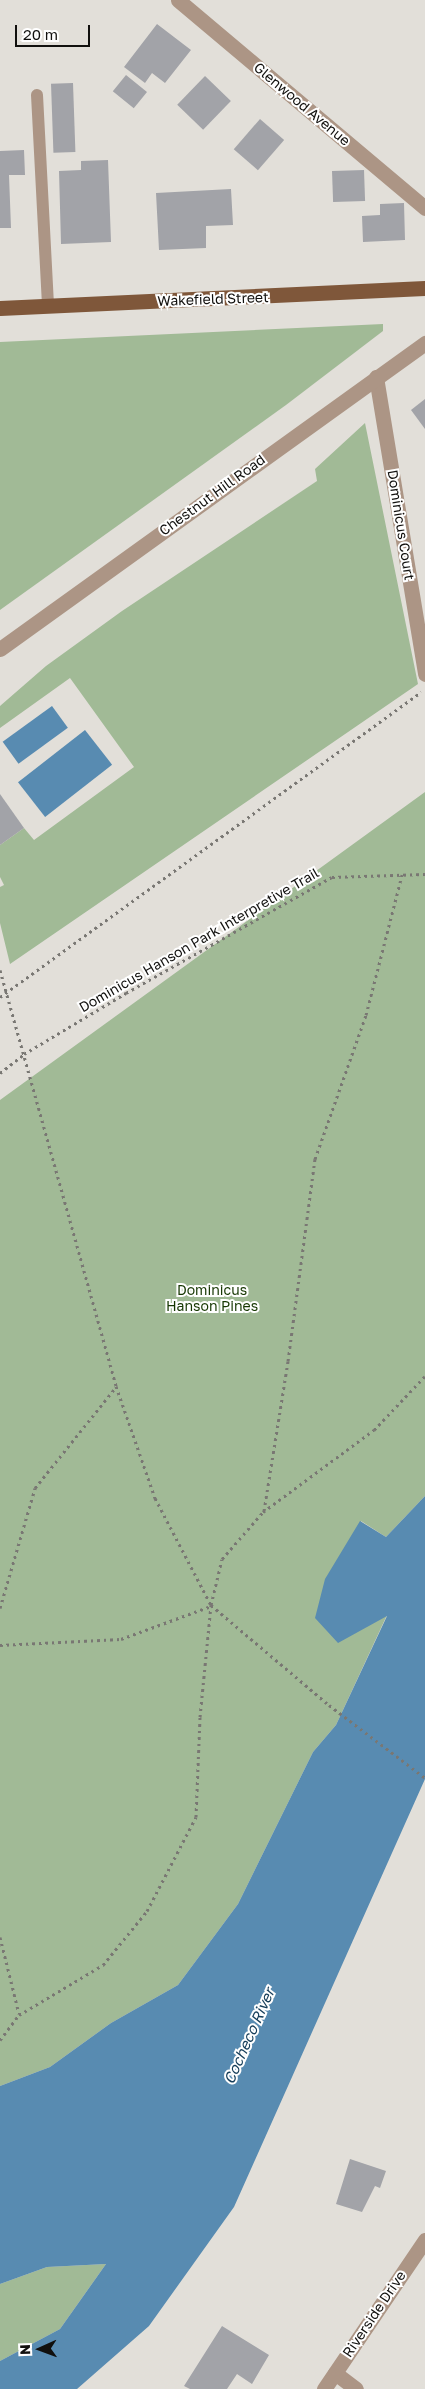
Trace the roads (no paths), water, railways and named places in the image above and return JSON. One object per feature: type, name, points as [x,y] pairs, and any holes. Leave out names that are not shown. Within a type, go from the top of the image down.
[{"type":"main road","name":"Wakefield Street","points":[[0,308],[425,288]]},
{"type":"street","name":"Glenwood Avenue","points":[[178,0],[425,208]]},
{"type":"street","name":"Chestnut Hill Road","points":[[0,649],[425,343]]},
{"type":"street","name":"Dominicus Court","points":[[376,377],[425,674]]},
{"type":"street","name":"Riverside Drive","points":[[324,2389],[425,2240]]},
{"type":"street","points":[[335,2372],[356,2389]]},
{"type":"lane","points":[[37,95],[48,306]]},
{"type":"water","points":[[52,706],[68,728],[19,764],[3,742]]},
{"type":"water","points":[[85,730],[112,765],[45,817],[18,782]]},
{"type":"water","name":"Cocheco River","points":[[425,1496],[425,1779],[234,2207],[149,2326],[77,2389],[0,2389],[0,2361],[60,2329],[106,2264],[47,2267],[0,2284],[0,2086],[50,2067],[111,2023],[178,1985],[238,1904],[313,1752],[336,1725],[387,1616],[338,1643],[315,1618],[325,1579],[360,1521],[386,1537]]},
{"type":"park label","name":"Dominicus Hanson Pines","points":[[212,1298]]}]
